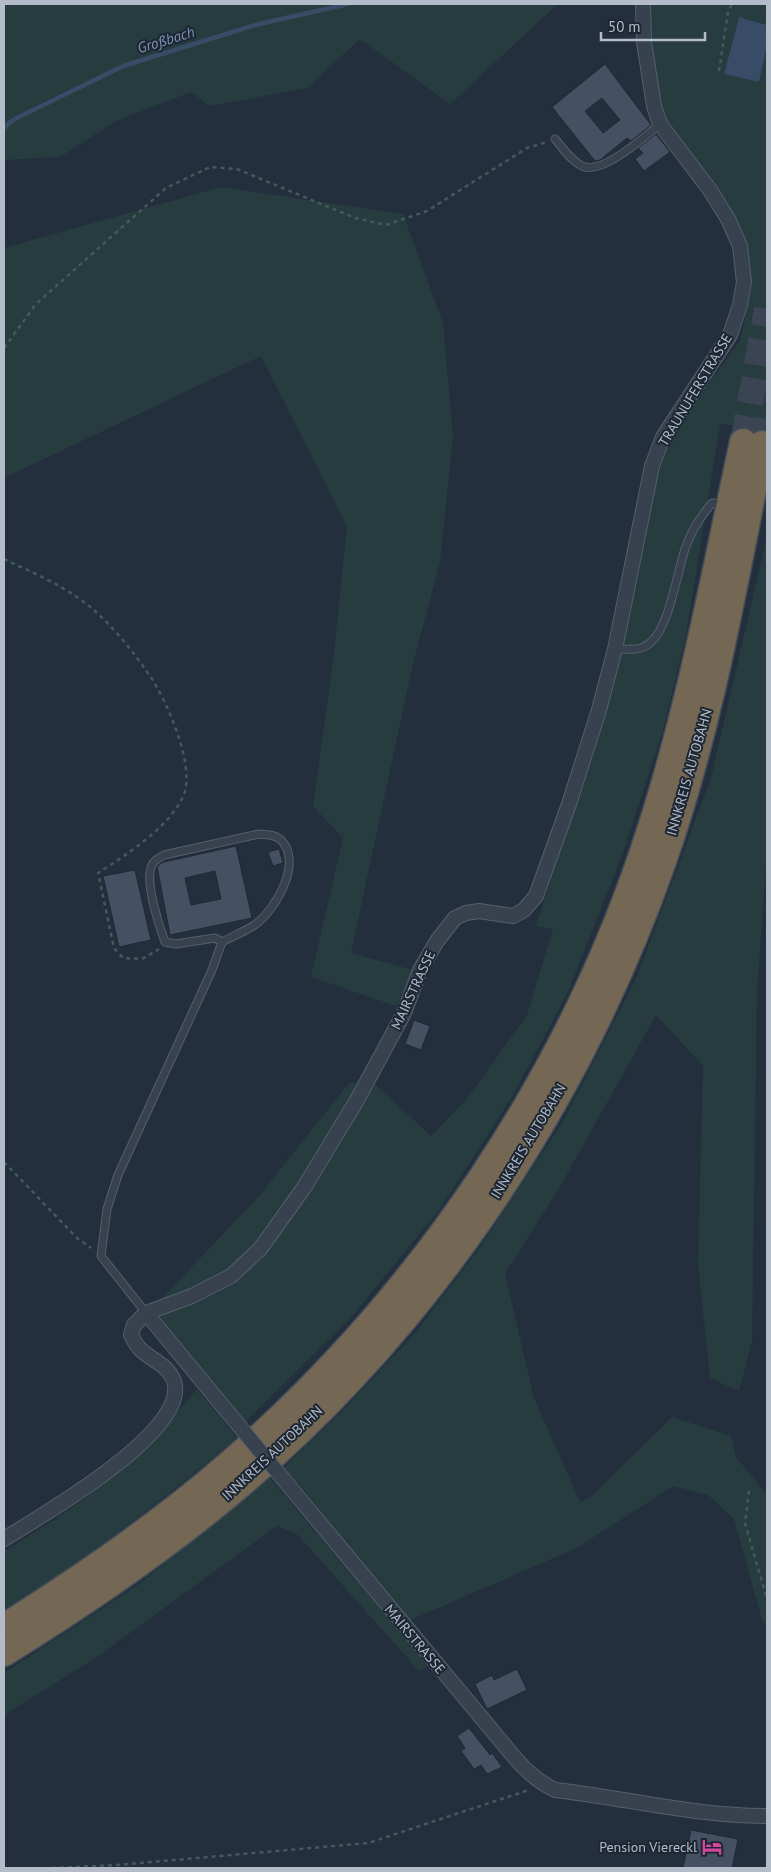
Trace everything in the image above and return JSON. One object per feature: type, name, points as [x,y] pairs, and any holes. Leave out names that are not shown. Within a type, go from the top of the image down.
[{"type":"highway","name":"INNKREIS AUTOBAHN","points":[[4,1627],[98,1566],[144,1533],[204,1485],[266,1431],[324,1374],[385,1306],[454,1217],[486,1170],[551,1061],[585,995],[626,898],[649,834],[681,723],[729,505],[752,443],[700,740],[662,862],[626,956],[592,1029],[562,1087],[515,1166],[450,1260],[418,1300],[350,1378],[273,1455],[225,1497],[140,1563],[90,1598],[4,1653]]},
{"type":"street","name":"TRAUNUFERSTRASSE","points":[[614,649],[652,466],[663,437],[730,335],[740,305],[744,276],[740,246],[728,219],[710,190],[660,124],[654,106],[644,42],[643,4]]},
{"type":"street","name":"MAIRSTRASSE","points":[[614,649],[599,710],[569,804],[536,896],[524,910],[513,916],[478,911],[466,913],[455,918],[437,941],[420,970],[404,1013],[356,1102],[303,1189],[260,1249],[231,1276],[192,1296],[146,1313],[529,1774],[544,1785],[555,1790],[672,1809],[731,1816],[767,1816]]},
{"type":"street","points":[[4,1539],[74,1495],[116,1465],[152,1433],[168,1409],[174,1395],[175,1383],[169,1372],[159,1362],[139,1348],[131,1334],[134,1325],[146,1313]]},
{"type":"lane","points":[[555,138],[578,163],[584,167],[597,167],[611,161],[660,124]]},
{"type":"lane","points":[[614,649],[637,650],[650,643],[661,631],[685,548],[697,521],[712,503],[729,505]]},
{"type":"lane","points":[[101,1256],[107,1210],[118,1175],[212,970],[222,942],[256,924],[272,907],[289,874],[288,856],[281,840],[273,836],[259,834],[164,856],[155,860],[151,866],[149,881],[165,942],[176,944],[215,938],[222,942]]},
{"type":"lane","name":"MAIRSTRASSE","points":[[101,1256],[146,1313]]},
{"type":"path","points":[[719,72],[728,12],[732,4]]},
{"type":"path","points":[[4,348],[36,304],[166,188],[210,167],[238,169],[355,218],[386,225],[427,211],[528,148],[555,138]]},
{"type":"path","points":[[4,559],[59,586],[96,611],[151,677],[166,708],[180,744],[187,771],[185,791],[164,824],[127,854],[98,873],[114,948],[123,958],[142,959],[156,953],[165,942]]},
{"type":"path","points":[[4,1162],[77,1238],[101,1256]]},
{"type":"path","points":[[749,1492],[745,1523],[767,1599]]},
{"type":"path","points":[[52,1868],[118,1865],[368,1843],[544,1785]]},
{"type":"green space","points":[[4,4],[558,4],[450,104],[360,39],[307,88],[210,106],[191,92],[116,121],[60,157],[4,160]]},
{"type":"green space","points":[[637,4],[767,4],[767,25],[739,17],[724,74],[759,82],[767,45],[767,428],[720,424],[686,635],[663,730],[622,856],[568,992],[512,1097],[440,1209],[349,1320],[245,1422],[151,1310],[260,1195],[349,1083],[375,1084],[431,1136],[466,1100],[527,1015],[553,929],[536,926],[613,687],[647,511],[661,456],[686,415],[740,341],[751,290],[746,246],[724,200],[684,148],[678,161],[651,110],[639,58]]},
{"type":"green space","points":[[221,187],[403,214],[443,323],[453,436],[440,562],[413,663],[351,953],[413,970],[396,1006],[311,977],[343,838],[313,806],[333,662],[347,527],[261,356],[4,478],[4,248]]},
{"type":"green space","points":[[767,536],[767,850],[757,993],[752,1341],[739,1391],[710,1378],[698,1263],[703,1066],[656,1015],[561,1185],[505,1274],[534,1398],[580,1502],[590,1498],[672,1417],[731,1436],[736,1457],[767,1494],[767,1626],[762,1620],[734,1519],[708,1495],[673,1486],[577,1548],[408,1621],[298,1483],[283,1468],[342,1411],[415,1333],[478,1250],[562,1123],[636,979],[711,778]]},
{"type":"green space","points":[[197,1389],[237,1438],[124,1528],[65,1571],[4,1610],[4,1551],[61,1515],[115,1474],[154,1437]]},
{"type":"green space","points":[[270,1478],[428,1665],[419,1671],[298,1535],[277,1526],[94,1659],[4,1715],[4,1673],[139,1584]]},
{"type":"water","points":[[739,17],[767,25],[767,45],[759,82],[724,74]]},
{"type":"building","points":[[605,64],[651,125],[631,141],[627,138],[600,160],[595,161],[552,107]],"holes":[[[602,98],[620,120],[603,133],[585,111]]]},
{"type":"building","points":[[656,134],[670,152],[644,171],[635,159],[643,153],[638,148]]},
{"type":"building","points":[[236,846],[252,918],[170,935],[157,866],[164,862]],"holes":[[[215,871],[221,899],[191,905],[185,878]]]},
{"type":"building","points":[[279,849],[283,863],[273,866],[268,852]]},
{"type":"building","points":[[135,870],[151,940],[119,947],[103,876]]},
{"type":"building","points":[[414,1020],[430,1026],[421,1050],[405,1044]]},
{"type":"building","points":[[517,1669],[527,1690],[487,1709],[475,1684],[492,1675],[494,1680]]},
{"type":"building","points":[[469,1728],[502,1767],[487,1774],[481,1765],[474,1769],[461,1751],[465,1748],[457,1736]]},
{"type":"building","name":"Pension Viereckl","points":[[691,1830],[738,1839],[732,1868],[683,1868]]},
{"type":"waterway","name":"Großbach","points":[[4,128],[13,120],[123,66],[255,25],[348,4]]},
{"type":"tunnel","points":[[743,442],[767,309]]},
{"type":"tunnel","points":[[762,444],[767,419]]},
{"type":"place","name":"Pension Viereckl","points":[[712,1847]]}]
